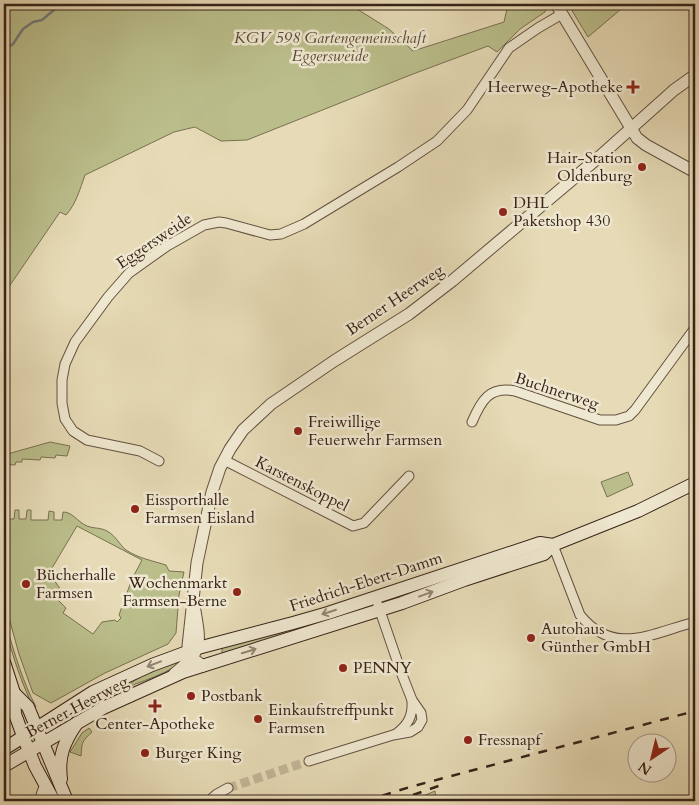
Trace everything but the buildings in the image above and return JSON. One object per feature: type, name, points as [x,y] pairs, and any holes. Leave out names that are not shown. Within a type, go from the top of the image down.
[{"type":"main road","name":"Friedrich-Ebert-Damm","points":[[195,656],[380,610],[544,554],[553,545],[638,511],[695,483]]},
{"type":"main road","name":"Friedrich-Ebert-Damm","points":[[195,656],[540,543],[553,545]]},
{"type":"main road","name":"Berner Heerweg","points":[[4,766],[78,721],[111,704],[167,680],[195,656]]},
{"type":"main road","name":"Berner Heerweg","points":[[4,749],[93,692],[136,672],[195,656]]},
{"type":"main road","points":[[4,662],[14,694],[15,714],[29,751],[54,801]]},
{"type":"main road","points":[[14,694],[28,707],[67,801]]},
{"type":"main road","points":[[62,789],[60,760],[66,741],[78,721]]},
{"type":"street","points":[[559,9],[631,128],[642,142],[695,172]]},
{"type":"street","name":"Eggersweide","points":[[159,461],[140,451],[82,438],[73,431],[65,419],[61,392],[62,380],[70,351],[122,280],[168,246],[204,225],[219,222],[270,235],[281,234],[304,224],[398,167],[437,141],[467,110],[509,48],[559,9]]},
{"type":"street","name":"Berner Heerweg","points":[[195,656],[188,637],[196,563],[212,492],[224,460],[243,430],[265,409],[341,356],[409,314],[435,294],[526,219],[674,90],[695,75]]},
{"type":"street","name":"Buchnerweg","points":[[472,422],[486,397],[504,389],[600,420],[616,420],[629,416],[695,328]]},
{"type":"street","name":"Karstenskoppel","points":[[224,460],[353,526],[364,523],[409,476]]},
{"type":"street","points":[[553,545],[580,616],[588,625],[601,634],[614,639],[629,639],[695,622]]},
{"type":"street","points":[[309,761],[393,735],[410,732],[418,727],[422,718],[412,700],[375,597]]},
{"type":"street","points":[[393,735],[404,728],[412,714],[412,700]]},
{"type":"street","points":[[404,728],[418,727]]},
{"type":"street","points":[[42,801],[41,794],[45,784]]},
{"type":"street","points":[[209,801],[216,794],[228,788]]},
{"type":"green space","name":"KGV 598 Gartengemeinschaft Eggersweide","points":[[8,4],[349,4],[389,29],[413,51],[504,22],[508,4],[547,5],[545,12],[520,29],[497,52],[488,46],[247,140],[221,141],[195,127],[174,132],[85,175],[69,211],[66,215],[60,212],[4,294],[4,8]]},
{"type":"green space","points":[[568,4],[627,4],[588,37]]},
{"type":"green space","points":[[50,442],[70,446],[67,456],[56,455],[55,458],[41,457],[40,460],[22,459],[22,462],[16,462],[15,465],[4,464],[4,455]]},
{"type":"green space","points":[[628,472],[633,485],[607,497],[601,482]]},
{"type":"green space","points":[[15,510],[19,510],[19,519],[26,519],[27,510],[31,510],[31,520],[48,520],[49,511],[54,512],[54,520],[62,520],[63,512],[66,512],[88,526],[107,531],[131,553],[166,565],[169,571],[184,572],[179,595],[176,633],[168,644],[105,673],[51,703],[33,693],[19,654],[4,594],[4,519],[14,519]],"holes":[[[77,526],[142,560],[132,579],[119,615],[121,618],[117,622],[115,620],[102,622],[93,634],[63,613],[66,608],[53,595],[61,590],[49,573]]]},
{"type":"green space","points":[[360,606],[362,611],[222,656],[222,646]]},
{"type":"green space","points":[[5,628],[7,628],[23,678],[36,707],[34,708],[21,679]]},
{"type":"green space","points":[[186,657],[171,669],[109,696],[58,730],[57,727],[154,669]]},
{"type":"green space","points":[[89,728],[92,732],[83,743],[81,756],[70,752],[82,733]]},
{"type":"green space","points":[[435,791],[436,801],[411,801]]},
{"type":"waterway","points":[[4,50],[13,44],[23,29],[33,22],[42,20],[61,4]]},
{"type":"tunnel","points":[[228,788],[309,761]]},
{"type":"railway","points":[[365,801],[410,787],[695,711]]},
{"type":"railway","points":[[396,801],[444,784]]},
{"type":"place","name":"Heerweg-Apotheke","points":[[633,87]]},
{"type":"place","name":"Hair-Station Oldenburg","points":[[642,167]]},
{"type":"place","name":"DHL Paketshop 430","points":[[503,212]]},
{"type":"place","name":"Freiwillige Feuerwehr Farmsen","points":[[298,431]]},
{"type":"place","name":"Eissporthalle Farmsen Eisland","points":[[135,509]]},
{"type":"place","name":"Bücherhalle Farmsen","points":[[26,584]]},
{"type":"place","name":"Wochenmarkt Farmsen-Berne","points":[[237,592]]},
{"type":"place","name":"Autohaus Günther GmbH","points":[[531,638]]},
{"type":"place","name":"PENNY","points":[[343,668]]},
{"type":"place","name":"Postbank","points":[[191,696]]},
{"type":"place","name":"Center-Apotheke","points":[[155,706]]},
{"type":"place","name":"Einkaufstreffpunkt Farmsen","points":[[258,719]]},
{"type":"place","name":"Fressnapf","points":[[468,740]]},
{"type":"place","name":"Burger King","points":[[145,753]]}]
